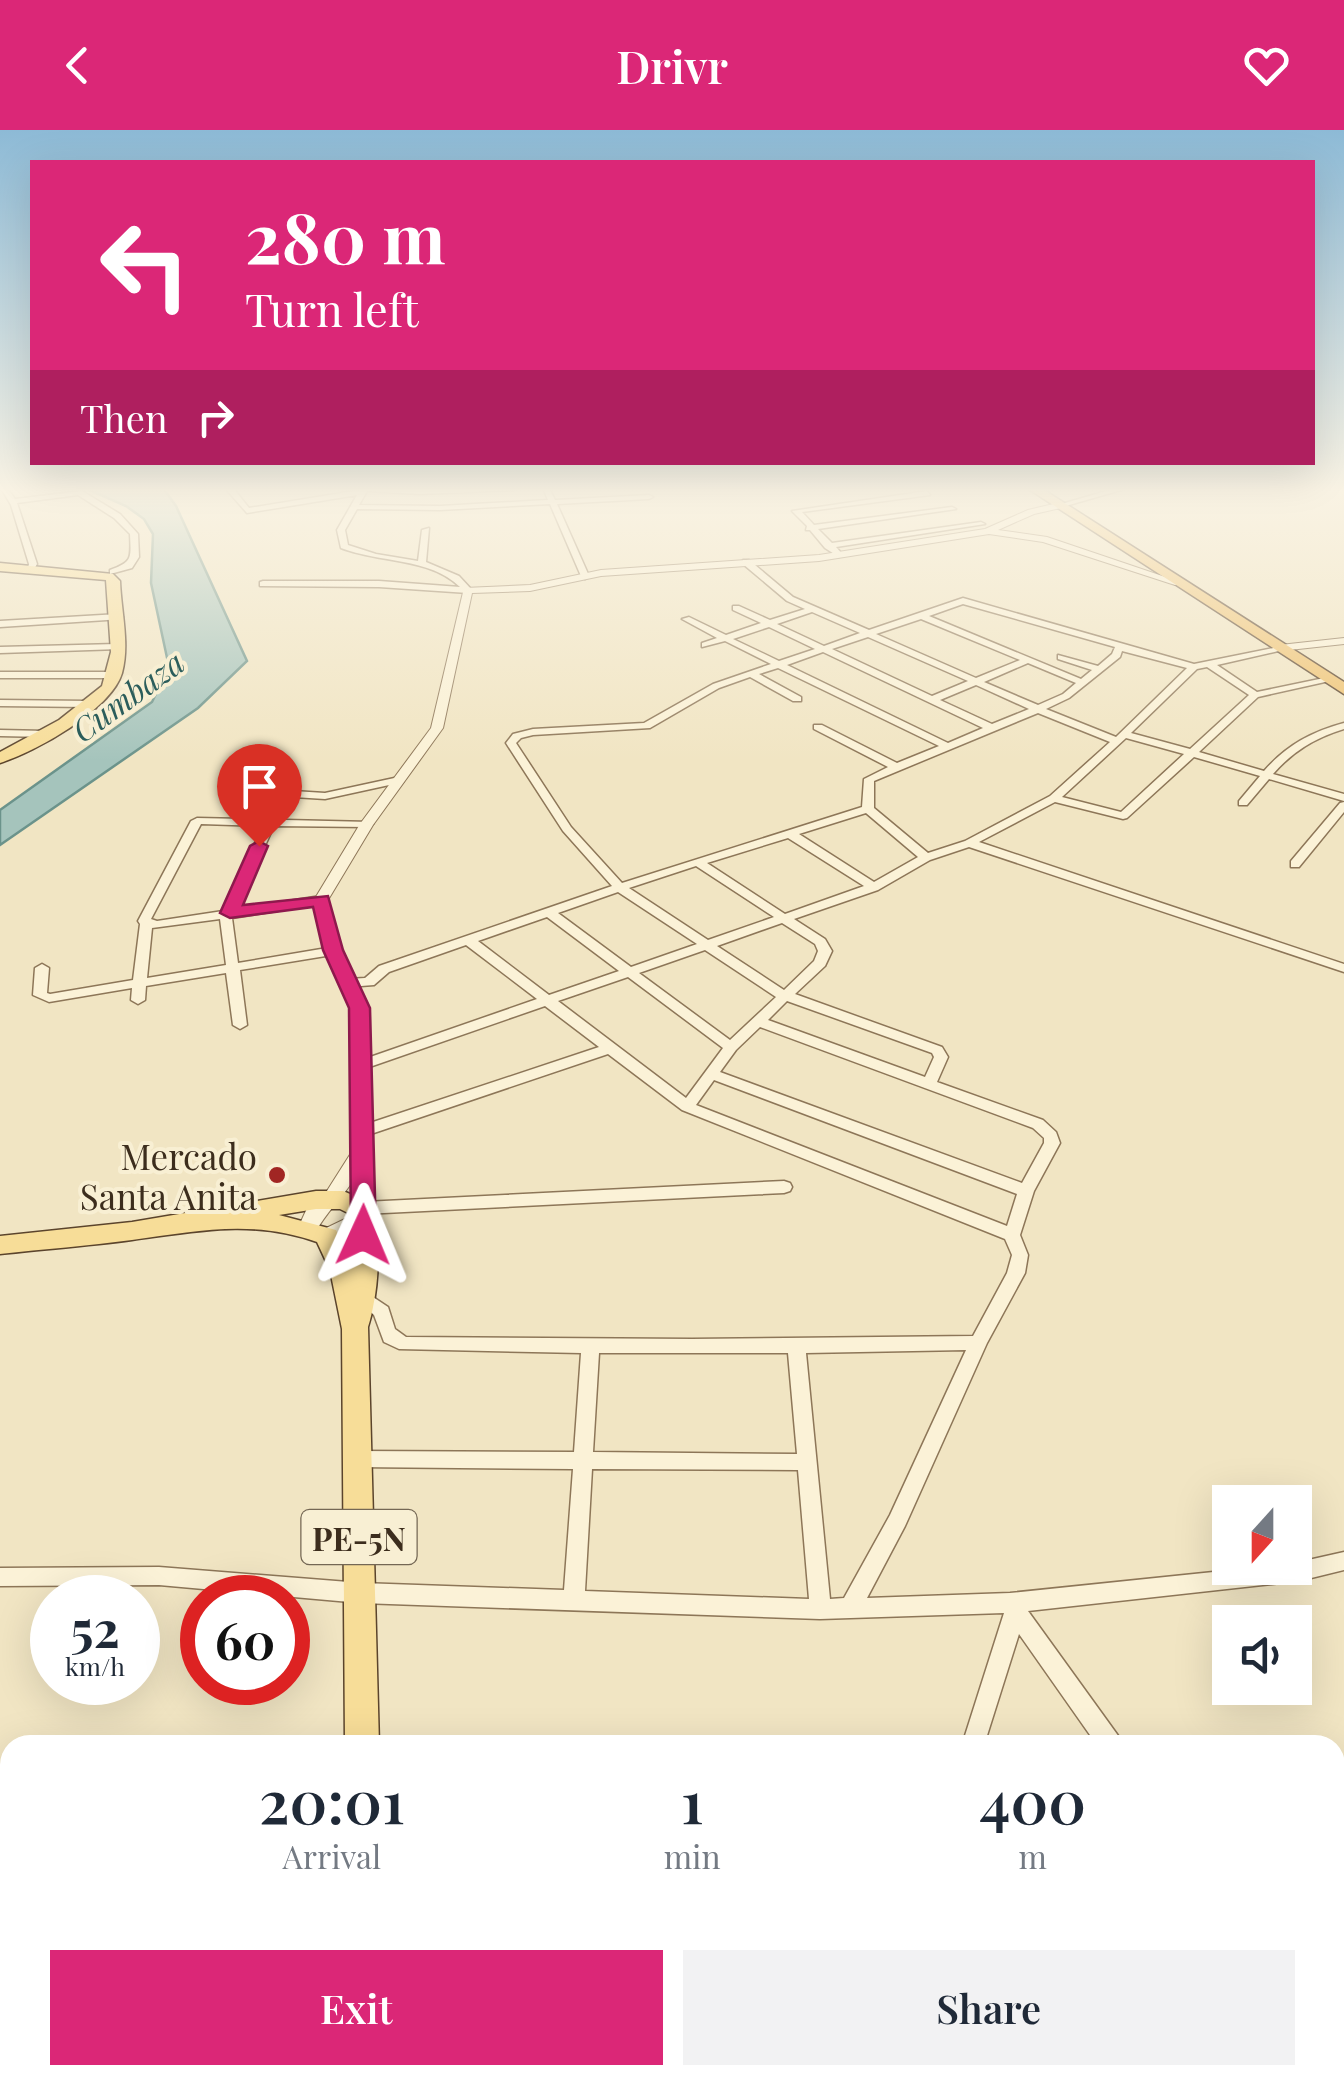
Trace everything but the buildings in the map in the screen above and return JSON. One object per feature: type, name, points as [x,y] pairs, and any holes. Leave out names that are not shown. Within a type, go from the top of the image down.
[{"type":"highway","points":[[1172,579],[1344,689]]},
{"type":"main road","points":[[0,758],[46,734],[106,690],[114,675],[117,647],[113,579]]},
{"type":"main road","points":[[117,610],[122,579]]},
{"type":"main road","points":[[0,1245],[332,1198],[354,1204],[362,1212]]},
{"type":"main road","name":"PE-5N","points":[[354,1328],[364,1298],[362,1212]]},
{"type":"main road","points":[[212,1218],[270,1221],[318,1232]]},
{"type":"main road","name":"PE-5N","points":[[318,1232],[343,1270],[354,1328],[362,1735]]},
{"type":"street","points":[[457,579],[468,590]]},
{"type":"street","points":[[263,584],[380,584],[468,590],[530,588],[570,579]]},
{"type":"street","points":[[764,579],[779,593],[813,610],[1038,709],[1121,738],[1192,754],[1344,802],[1296,864]]},
{"type":"street","points":[[1167,579],[1178,583]]},
{"type":"street","points":[[362,1212],[360,1008],[333,950],[321,900],[367,824],[437,728],[468,590]]},
{"type":"street","points":[[929,1084],[940,1057],[937,1050],[783,995],[620,888],[567,829],[511,743],[518,736],[533,732],[646,726],[716,686],[967,602],[1194,668]]},
{"type":"street","points":[[736,608],[992,728]]},
{"type":"street","points":[[0,624],[117,610]]},
{"type":"street","points":[[704,645],[813,610]]},
{"type":"street","points":[[922,616],[1081,682]]},
{"type":"street","points":[[686,619],[946,746]]},
{"type":"street","points":[[358,1066],[874,887],[926,857],[969,843],[1054,798],[1194,668],[1280,648],[1344,641]]},
{"type":"street","points":[[0,650],[117,647]]},
{"type":"street","points":[[926,857],[868,808],[867,781],[1066,696],[1125,648]]},
{"type":"street","points":[[1060,657],[1100,670]]},
{"type":"street","points":[[931,700],[1028,660]]},
{"type":"street","points":[[1208,663],[1254,695]]},
{"type":"street","points":[[751,674],[797,699]]},
{"type":"street","points":[[0,675],[114,675]]},
{"type":"street","points":[[1054,798],[1123,816],[1254,695],[1329,680]]},
{"type":"street","points":[[0,703],[89,704]]},
{"type":"street","points":[[1242,803],[1295,744],[1344,726]]},
{"type":"street","points":[[818,727],[896,767]]},
{"type":"street","points":[[0,733],[46,734]]},
{"type":"street","points":[[229,790],[325,796],[399,780]]},
{"type":"street","points":[[348,983],[369,982],[384,969],[467,940],[868,808]]},
{"type":"street","points":[[138,1000],[144,921],[197,821],[367,824]]},
{"type":"street","points":[[240,1025],[226,918],[270,822]]},
{"type":"street","points":[[790,833],[874,887]]},
{"type":"street","points":[[969,843],[1344,968]]},
{"type":"street","points":[[686,1107],[731,1048],[820,963],[826,952],[820,942],[698,862]]},
{"type":"street","points":[[146,924],[321,900]]},
{"type":"street","points":[[548,912],[731,1048]]},
{"type":"street","points":[[467,940],[686,1107],[1012,1236]]},
{"type":"street","points":[[42,968],[40,995],[44,998],[333,950]]},
{"type":"street","points":[[757,1021],[1038,1124],[1051,1136],[1052,1143],[1026,1192],[1012,1236],[1019,1265],[978,1343],[898,1520],[850,1607]]},
{"type":"street","points":[[360,1132],[608,1050]]},
{"type":"street","points":[[710,1072],[1026,1192]]},
{"type":"street","points":[[360,1153],[332,1198],[316,1209],[318,1232],[343,1231],[362,1212],[784,1187]]},
{"type":"street","points":[[364,1298],[382,1312],[384,1328],[394,1342],[798,1348],[978,1343]]},
{"type":"street","points":[[574,1601],[586,1460],[590,1347]]},
{"type":"street","points":[[798,1348],[820,1609]]},
{"type":"street","points":[[356,1459],[808,1462]]},
{"type":"street","points":[[0,1576],[159,1576],[361,1593],[820,1609],[1012,1608],[1299,1572],[1344,1562]]},
{"type":"street","points":[[976,1735],[1012,1608]]},
{"type":"street","points":[[1012,1608],[1104,1735]]},
{"type":"water","points":[[151,579],[210,579],[247,661],[198,708],[0,845],[0,810],[152,702],[169,667]]},
{"type":"place","name":"Mercado Santa Anita","points":[[277,1175]]},
{"type":"route","points":[[259,846],[230,913],[321,900],[333,950],[360,1008],[363,1235]]},
{"type":"water label","name":"Cumbaza","points":[[127,695]]}]
